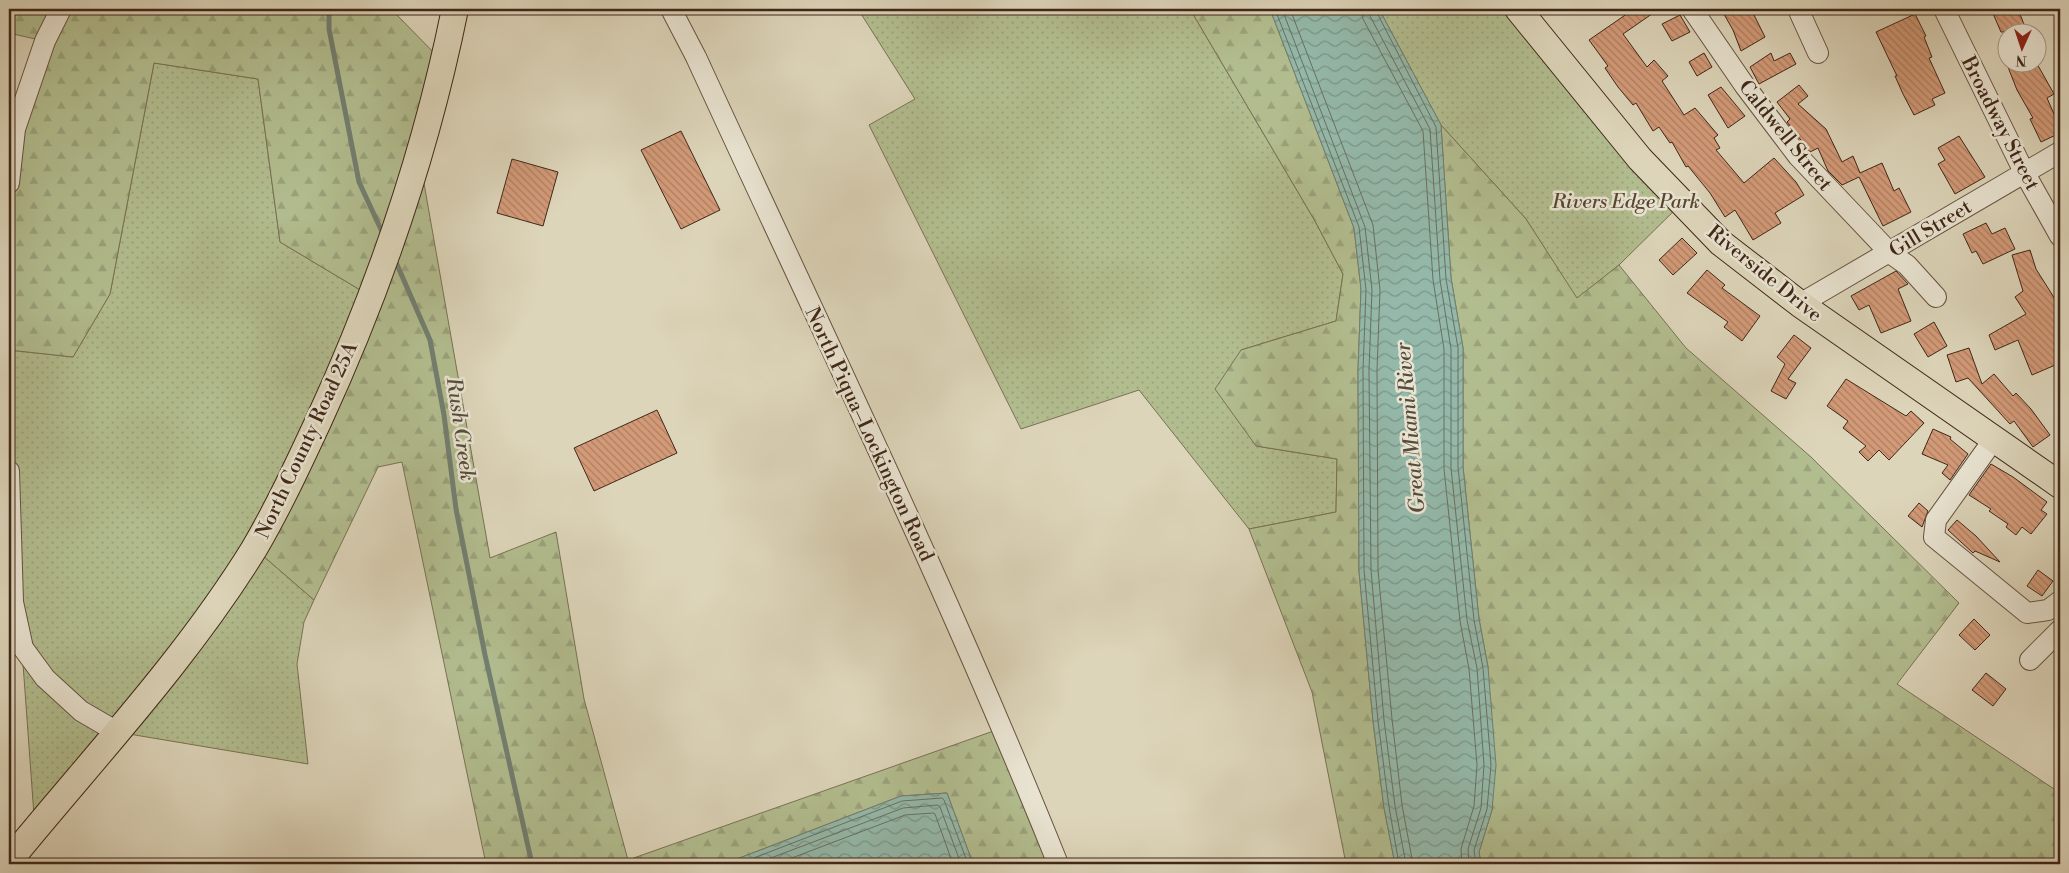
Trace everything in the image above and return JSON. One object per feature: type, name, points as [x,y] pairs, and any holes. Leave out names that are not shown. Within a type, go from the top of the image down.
[{"type":"main road","name":"North County Road 25A","points":[[9,861],[172,667],[254,548],[291,479],[335,385],[372,297],[419,155],[444,63],[455,9]]},
{"type":"main road","name":"Riverside Drive","points":[[1518,9],[1640,159],[1721,243],[1800,304],[2060,485]]},
{"type":"street","points":[[9,183],[15,129],[44,42],[61,9]]},
{"type":"street","name":"North Piqua–Lockington Road","points":[[670,9],[696,57],[929,559],[1016,758],[1058,864]]},
{"type":"street","name":"Caldwell Street","points":[[1692,9],[1745,86],[1798,156],[1890,253],[1907,265],[1936,297]]},
{"type":"street","points":[[1798,9],[1818,53]]},
{"type":"street","name":"Broadway Street","points":[[1944,9],[2024,172],[2060,236]]},
{"type":"street","name":"Gill Street","points":[[1800,304],[2060,152]]},
{"type":"street","points":[[1994,439],[1936,520],[1934,537],[2027,613],[2048,610],[2060,600]]},
{"type":"street","points":[[9,471],[13,602],[23,648],[45,678],[80,711],[117,732]]},
{"type":"street","points":[[2030,660],[2060,630]]},
{"type":"green space","points":[[9,9],[391,9],[444,63],[419,155],[490,558],[556,532],[584,699],[628,860],[1002,728],[1058,864],[973,864],[947,793],[901,796],[724,864],[486,864],[402,462],[378,467],[314,600],[254,548],[372,297],[280,242],[258,79],[154,63],[110,294],[73,357],[9,350],[9,183],[44,41],[9,33]]},
{"type":"green space","points":[[858,9],[1190,9],[1315,221],[1343,274],[1336,321],[1241,350],[1256,446],[1337,459],[1336,512],[1249,529],[1139,390],[1021,429],[869,125],[915,99]]},
{"type":"green space","points":[[1190,9],[1270,9],[1354,228],[1361,289],[1358,370],[1359,571],[1373,721],[1384,808],[1395,864],[1346,864],[1312,692],[1249,529],[1336,512],[1337,459],[1256,446],[1215,389],[1241,350],[1336,321],[1343,274],[1315,221]]},
{"type":"green space","name":"Rivers Edge Park","points":[[1379,9],[1518,9],[1682,203],[1619,265],[1577,299],[1526,219],[1441,125]]},
{"type":"green space","points":[[154,63],[258,79],[280,242],[372,297],[254,548],[314,600],[304,622],[297,664],[308,764],[117,732],[35,829],[9,471],[9,350],[73,357],[110,294]]},
{"type":"green space","points":[[1441,125],[1526,219],[1577,298],[1619,265],[1686,348],[1811,457],[1959,603],[1897,684],[2060,793],[2060,864],[1481,864],[1479,852],[1492,810],[1488,667],[1479,619],[1463,467],[1463,348],[1451,278]]},
{"type":"water","name":"Great Miami River","points":[[1270,9],[1379,9],[1441,125],[1451,278],[1463,348],[1463,467],[1479,619],[1488,667],[1496,765],[1492,810],[1479,852],[1481,864],[1395,864],[1384,808],[1373,721],[1359,571],[1358,370],[1361,289],[1354,228]]},
{"type":"water","points":[[947,793],[973,864],[724,864],[901,796]]},
{"type":"building","points":[[1634,9],[1659,9],[1623,34],[1647,67],[1654,60],[1668,76],[1662,81],[1684,115],[1695,108],[1718,135],[1714,138],[1720,148],[1716,150],[1744,183],[1774,158],[1796,182],[1804,195],[1775,213],[1781,223],[1753,240],[1735,210],[1725,217],[1710,193],[1688,166],[1686,167],[1672,142],[1670,143],[1659,127],[1653,131],[1636,103],[1633,105],[1618,87],[1605,68],[1608,66],[1589,40]]},
{"type":"building","points":[[1721,9],[1751,9],[1765,37],[1741,51],[1733,30]]},
{"type":"building","points":[[1991,9],[2018,9],[2023,22],[1997,22]]},
{"type":"building","points":[[1915,14],[1926,36],[1924,37],[1932,57],[1929,58],[1945,93],[1932,99],[1935,105],[1914,115],[1876,32]]},
{"type":"building","points":[[1680,15],[1690,32],[1672,41],[1662,24]]},
{"type":"building","points":[[1704,53],[1712,67],[1697,76],[1689,62]]},
{"type":"building","points":[[1771,53],[1774,61],[1790,53],[1796,64],[1759,84],[1750,67]]},
{"type":"building","points":[[2010,72],[2042,72],[2054,94],[2047,98],[2060,128],[2060,133],[2041,142],[2030,119],[2033,118],[2017,90]]},
{"type":"building","points":[[1799,85],[1808,96],[1798,104],[1826,129],[1842,162],[1853,156],[1860,173],[1882,163],[1894,191],[1899,188],[1911,212],[1883,226],[1859,177],[1842,185],[1828,171],[1818,148],[1810,152],[1787,122],[1790,119],[1777,102]]},
{"type":"building","points":[[1721,87],[1745,116],[1728,128],[1708,95]]},
{"type":"building","points":[[681,131],[720,210],[681,229],[641,150]]},
{"type":"building","points":[[1959,136],[1985,177],[1955,194],[1938,164],[1945,160],[1938,148]]},
{"type":"building","points":[[512,159],[558,172],[543,226],[497,213]]},
{"type":"building","points":[[1986,223],[1992,234],[2005,228],[2015,249],[1983,264],[1976,251],[1972,253],[1963,234]]},
{"type":"building","points":[[1682,238],[1697,253],[1673,275],[1659,260]]},
{"type":"building","points":[[2030,250],[2036,269],[2060,307],[2060,363],[2032,375],[2018,340],[1995,350],[1989,335],[2026,314],[2015,297],[2023,291],[2012,255]]},
{"type":"building","points":[[1707,270],[1725,285],[1722,288],[1760,316],[1742,341],[1724,327],[1728,322],[1687,293]]},
{"type":"building","points":[[1896,271],[1908,284],[1898,289],[1911,321],[1881,333],[1869,305],[1859,310],[1851,296]]},
{"type":"building","points":[[1934,322],[1947,346],[1928,357],[1914,334]]},
{"type":"building","points":[[1794,335],[1811,348],[1788,379],[1796,383],[1786,399],[1771,391],[1785,364],[1777,357]]},
{"type":"building","points":[[1969,348],[1982,384],[1994,374],[2013,396],[2016,393],[2031,409],[2050,435],[2033,447],[2014,421],[2010,424],[1968,378],[1956,382],[1947,355]]},
{"type":"building","points":[[1846,379],[1906,416],[1911,411],[1924,423],[1889,460],[1879,450],[1868,461],[1859,452],[1866,446],[1843,428],[1848,421],[1827,406]]},
{"type":"building","points":[[657,410],[677,453],[594,491],[574,448]]},
{"type":"building","points":[[1933,429],[1951,437],[1950,439],[1968,454],[1950,480],[1942,473],[1948,465],[1922,454]]},
{"type":"building","points":[[1991,464],[2013,477],[2047,502],[2041,510],[2047,514],[2031,534],[2022,527],[2016,535],[2006,527],[2008,524],[1989,511],[1991,509],[1969,495]]},
{"type":"building","points":[[1919,503],[1928,511],[1922,527],[1908,516]]},
{"type":"building","points":[[1957,520],[1976,536],[2000,562],[1975,551],[1973,553],[1948,530]]},
{"type":"building","points":[[2038,570],[2053,581],[2042,596],[2027,586]]},
{"type":"building","points":[[1974,619],[1990,635],[1975,650],[1959,635]]},
{"type":"building","points":[[1986,673],[2006,689],[1993,706],[1972,690]]},
{"type":"waterway","name":"Rush Creek","points":[[329,9],[329,29],[359,182],[384,236]]},
{"type":"waterway","name":"Rush Creek","points":[[395,260],[430,340],[444,415],[456,509],[485,655],[532,864]]}]
